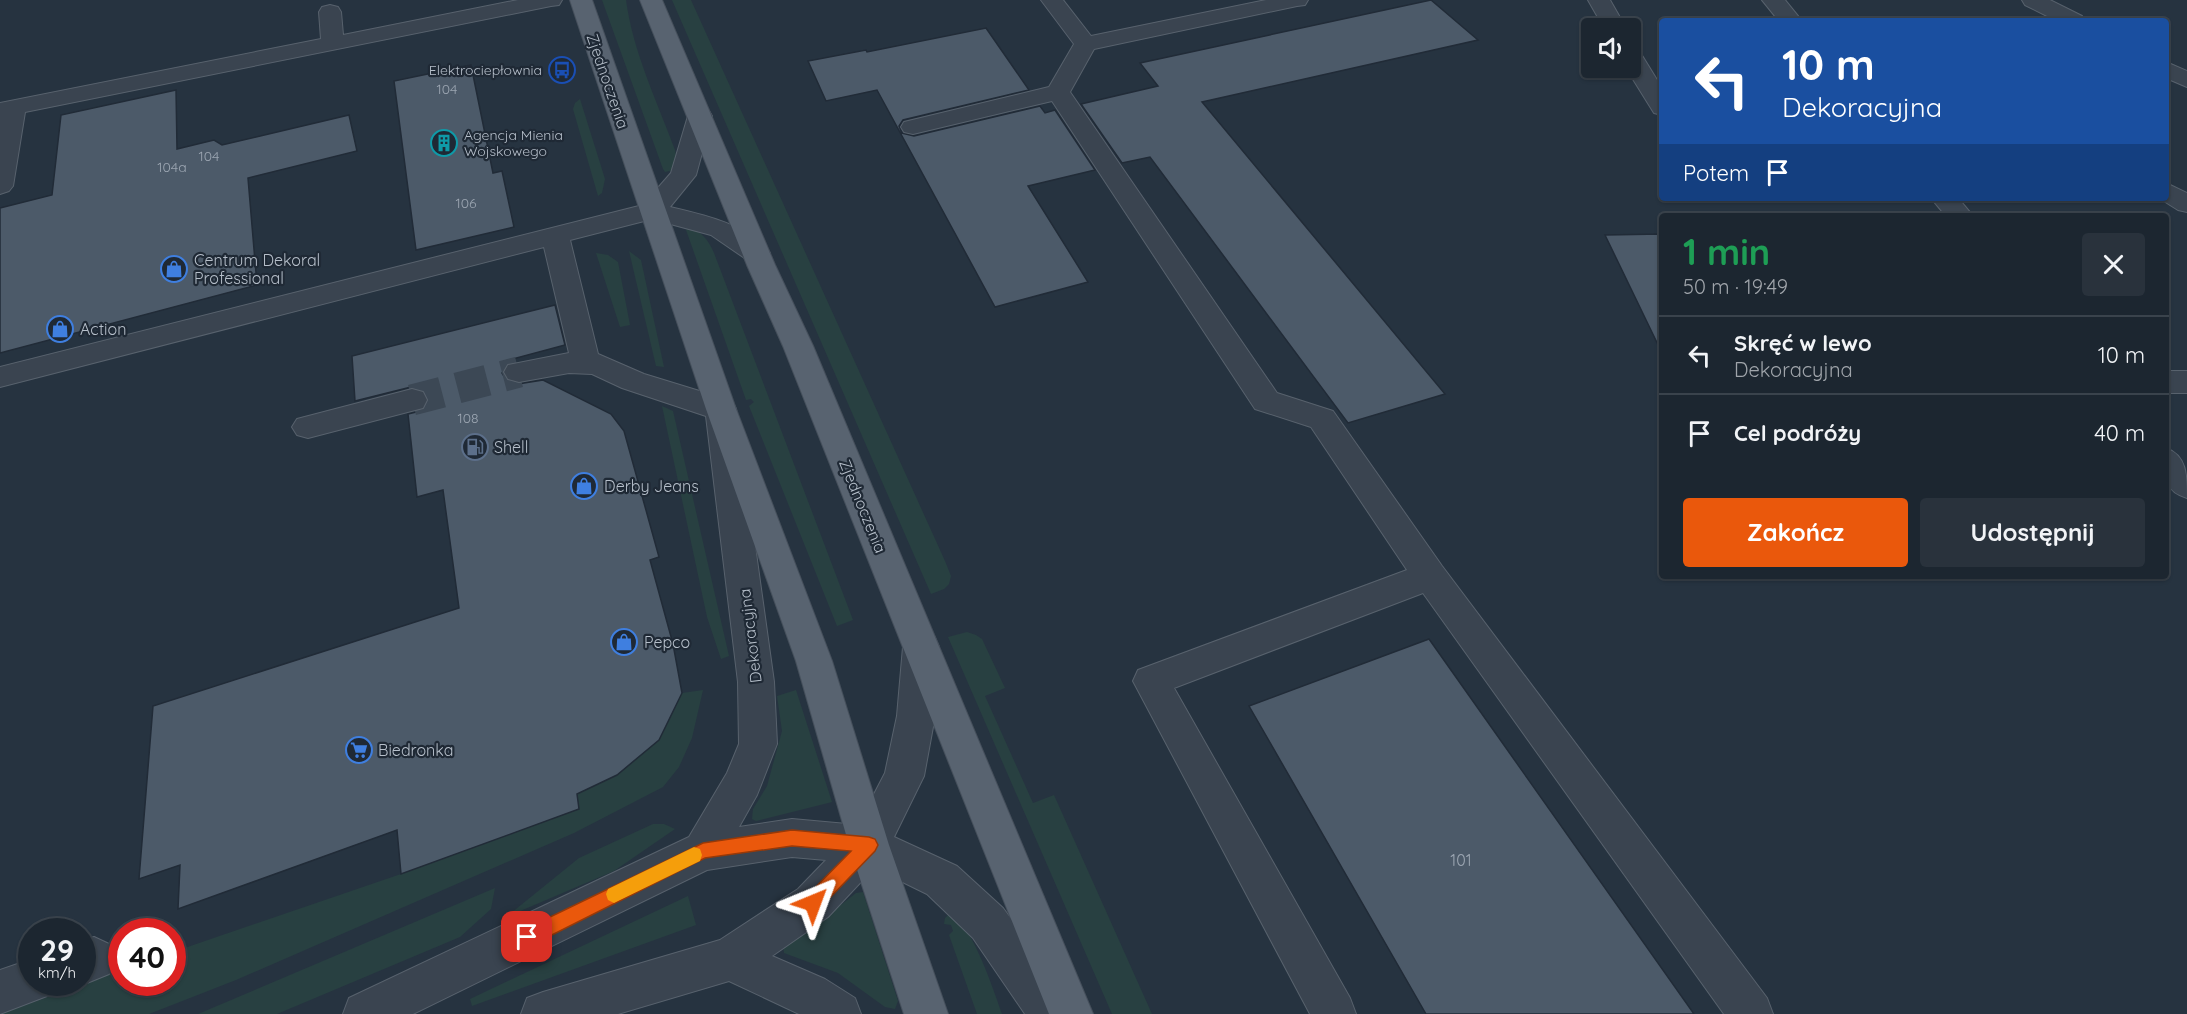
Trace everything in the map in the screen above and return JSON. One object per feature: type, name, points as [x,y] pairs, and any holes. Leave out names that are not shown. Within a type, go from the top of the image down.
[{"type":"main road","name":"Zjednoczenia","points":[[581,0],[721,409],[814,661],[869,845],[926,1014]]},
{"type":"main road","name":"Zjednoczenia","points":[[651,0],[756,254],[798,346],[1071,1014]]},
{"type":"street","points":[[0,186],[7,108],[551,0]]},
{"type":"street","points":[[1052,0],[1085,44]]},
{"type":"street","points":[[913,127],[1058,92],[1085,44],[1298,0]]},
{"type":"street","points":[[1599,0],[1609,18]]},
{"type":"street","points":[[1773,0],[1788,18]]},
{"type":"street","points":[[2033,0],[2068,18]]},
{"type":"street","points":[[330,12],[332,44]]},
{"type":"street","points":[[2169,71],[2187,80]]},
{"type":"street","points":[[1641,73],[1659,103]]},
{"type":"street","points":[[1058,92],[1266,400],[1322,419],[1430,576],[1751,1014]]},
{"type":"street","points":[[652,211],[683,175],[700,116]]},
{"type":"street","points":[[2169,193],[2187,204]]},
{"type":"street","points":[[1947,201],[1957,213]]},
{"type":"street","points":[[0,377],[652,211],[720,228],[756,254]]},
{"type":"street","points":[[555,236],[586,364]]},
{"type":"street","points":[[519,372],[569,363],[596,364],[633,381],[721,409]]},
{"type":"street","points":[[2169,382],[2187,382]]},
{"type":"street","points":[[308,427],[412,400]]},
{"type":"street","name":"Dekoracyjna","points":[[703,850],[743,782],[758,744],[756,682],[721,409]]},
{"type":"street","points":[[2169,464],[2187,486]]},
{"type":"street","points":[[1334,1014],[1151,681],[1430,576]]},
{"type":"street","points":[[543,1014],[730,958],[813,903],[869,845],[904,776],[916,716],[921,647]]},
{"type":"street","points":[[365,1014],[703,850],[792,838],[869,845],[942,880],[988,923],[1052,1014]]},
{"type":"street","points":[[730,958],[809,994],[839,1014]]},
{"type":"street","points":[[0,992],[18,986]]},
{"type":"green space","points":[[602,0],[626,0],[640,57],[675,150],[677,160],[674,170],[665,172],[663,169]]},
{"type":"green space","points":[[672,0],[691,0],[945,561],[951,576],[949,584],[944,589],[931,594]]},
{"type":"green space","points":[[580,99],[605,179],[602,193],[598,196],[573,109],[575,103]]},
{"type":"green space","points":[[688,227],[704,237],[714,253],[853,620],[837,626],[749,406],[754,402],[751,399],[746,400],[686,230]]},
{"type":"green space","points":[[629,251],[641,260],[664,367],[656,366]]},
{"type":"green space","points":[[596,253],[608,255],[618,262],[630,325],[620,327]]},
{"type":"green space","points":[[662,406],[673,411],[729,656],[721,659],[707,617]]},
{"type":"green space","points":[[967,632],[982,639],[1005,688],[985,696],[1033,803],[1054,795],[1152,1014],[1112,1014],[948,637]]},
{"type":"green space","points":[[703,690],[692,738],[679,767],[663,787],[574,833],[236,980],[149,1014],[1,1014],[50,996],[96,996],[96,979],[108,975],[108,996],[186,996],[186,948],[401,874],[579,809],[577,794],[659,740],[682,693]]},
{"type":"green space","points":[[796,690],[832,802],[756,821],[752,819],[753,809],[767,786],[782,731],[777,696]]},
{"type":"green space","points":[[653,824],[664,824],[675,829],[614,871],[506,917],[579,858]]},
{"type":"green space","points":[[495,888],[491,909],[460,937],[277,1014],[198,1014]]},
{"type":"green space","points":[[863,892],[898,1001],[895,1009],[885,1007],[838,973],[784,953],[783,944],[822,920],[856,893]]},
{"type":"green space","points":[[688,896],[696,925],[472,1006],[470,999]]},
{"type":"green space","points":[[951,912],[975,945],[1002,1014],[977,1014],[949,935],[953,931],[951,925],[944,924],[945,918]]},
{"type":"building","points":[[1431,0],[1478,40],[1202,102],[1445,394],[1348,423],[1150,157],[1122,163],[1081,104],[1158,86],[1140,63]]},
{"type":"building","points":[[986,28],[1029,90],[903,120],[899,126],[902,133],[914,136],[1040,106],[1045,113],[1055,110],[1095,170],[1028,186],[1088,282],[995,307],[877,90],[826,101],[808,61],[866,50],[867,52]]},
{"type":"building","name":"Agencja Mienia Wojskowego","points":[[471,65],[493,173],[502,171],[514,227],[416,250],[394,81]]},
{"type":"building","points":[[176,90],[177,149],[214,140],[222,145],[349,115],[357,151],[248,178],[257,285],[0,353],[0,208],[52,195],[61,115]]},
{"type":"building","points":[[1659,234],[1659,347],[1605,235]]},
{"type":"building","points":[[555,305],[565,345],[505,361],[509,363],[502,373],[507,381],[518,384],[543,380],[611,414],[624,431],[659,557],[650,560],[673,644],[682,693],[659,740],[617,775],[577,794],[579,809],[401,874],[397,830],[178,909],[180,865],[139,879],[153,706],[459,608],[443,490],[417,497],[408,414],[424,410],[429,399],[424,390],[411,387],[355,401],[352,356]]},
{"type":"building","points":[[1429,639],[1694,1014],[1426,1014],[1249,706]]},
{"type":"tunnel","points":[[412,400],[519,372]]},
{"type":"slow traffic","points":[[614,894],[694,855]]},
{"type":"place","name":"Elektrociepłownia","points":[[562,70]]},
{"type":"place","name":"Agencja Mienia Wojskowego","points":[[444,143]]},
{"type":"place","name":"Centrum Dekoral Professional","points":[[174,269]]},
{"type":"place","name":"Action","points":[[60,329]]},
{"type":"place","name":"Shell","points":[[475,447]]},
{"type":"place","name":"Derby Jeans","points":[[584,486]]},
{"type":"place","name":"Pepco","points":[[624,642]]},
{"type":"place","name":"Biedronka","points":[[359,750]]},
{"type":"route","points":[[527,937],[703,850],[792,838],[869,845],[813,903]]}]
